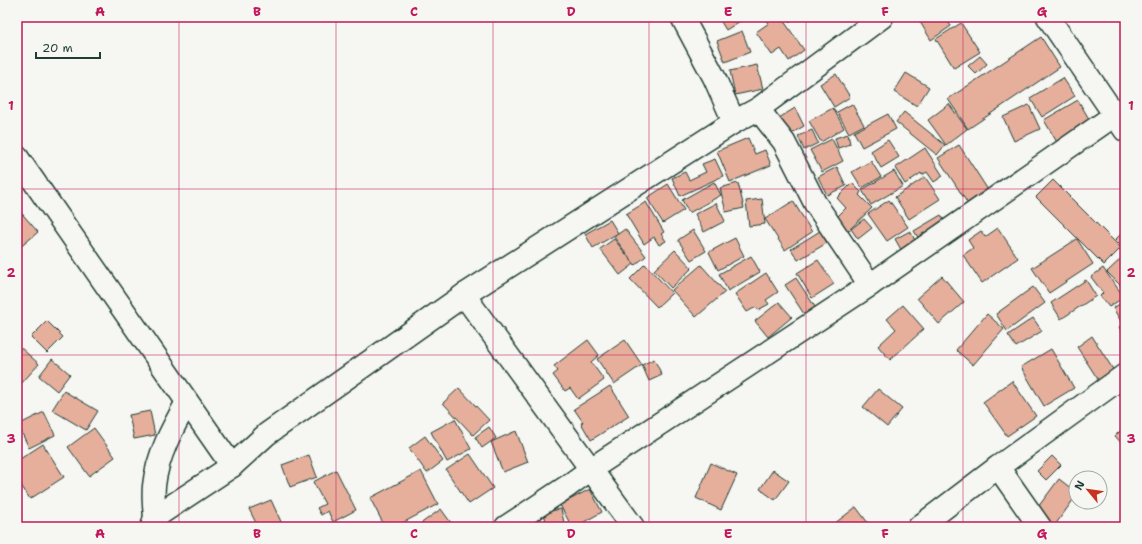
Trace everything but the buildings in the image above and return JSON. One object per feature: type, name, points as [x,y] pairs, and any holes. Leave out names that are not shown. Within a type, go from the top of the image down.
[{"type":"street","points":[[682,17],[714,77],[734,122]]},
{"type":"street","points":[[153,522],[232,466],[267,434],[464,295],[734,122],[758,109],[882,17]]},
{"type":"street","points":[[506,527],[1122,117],[1048,17]]},
{"type":"street","points":[[758,109],[784,142],[815,203],[870,285]]},
{"type":"street","points":[[17,158],[232,466]]},
{"type":"street","points":[[464,295],[633,527]]},
{"type":"street","points":[[919,527],[998,467],[1125,375]]},
{"type":"street","points":[[153,522],[154,485],[158,465],[171,431],[187,402]]},
{"type":"street","points":[[998,467],[1040,527]]}]
